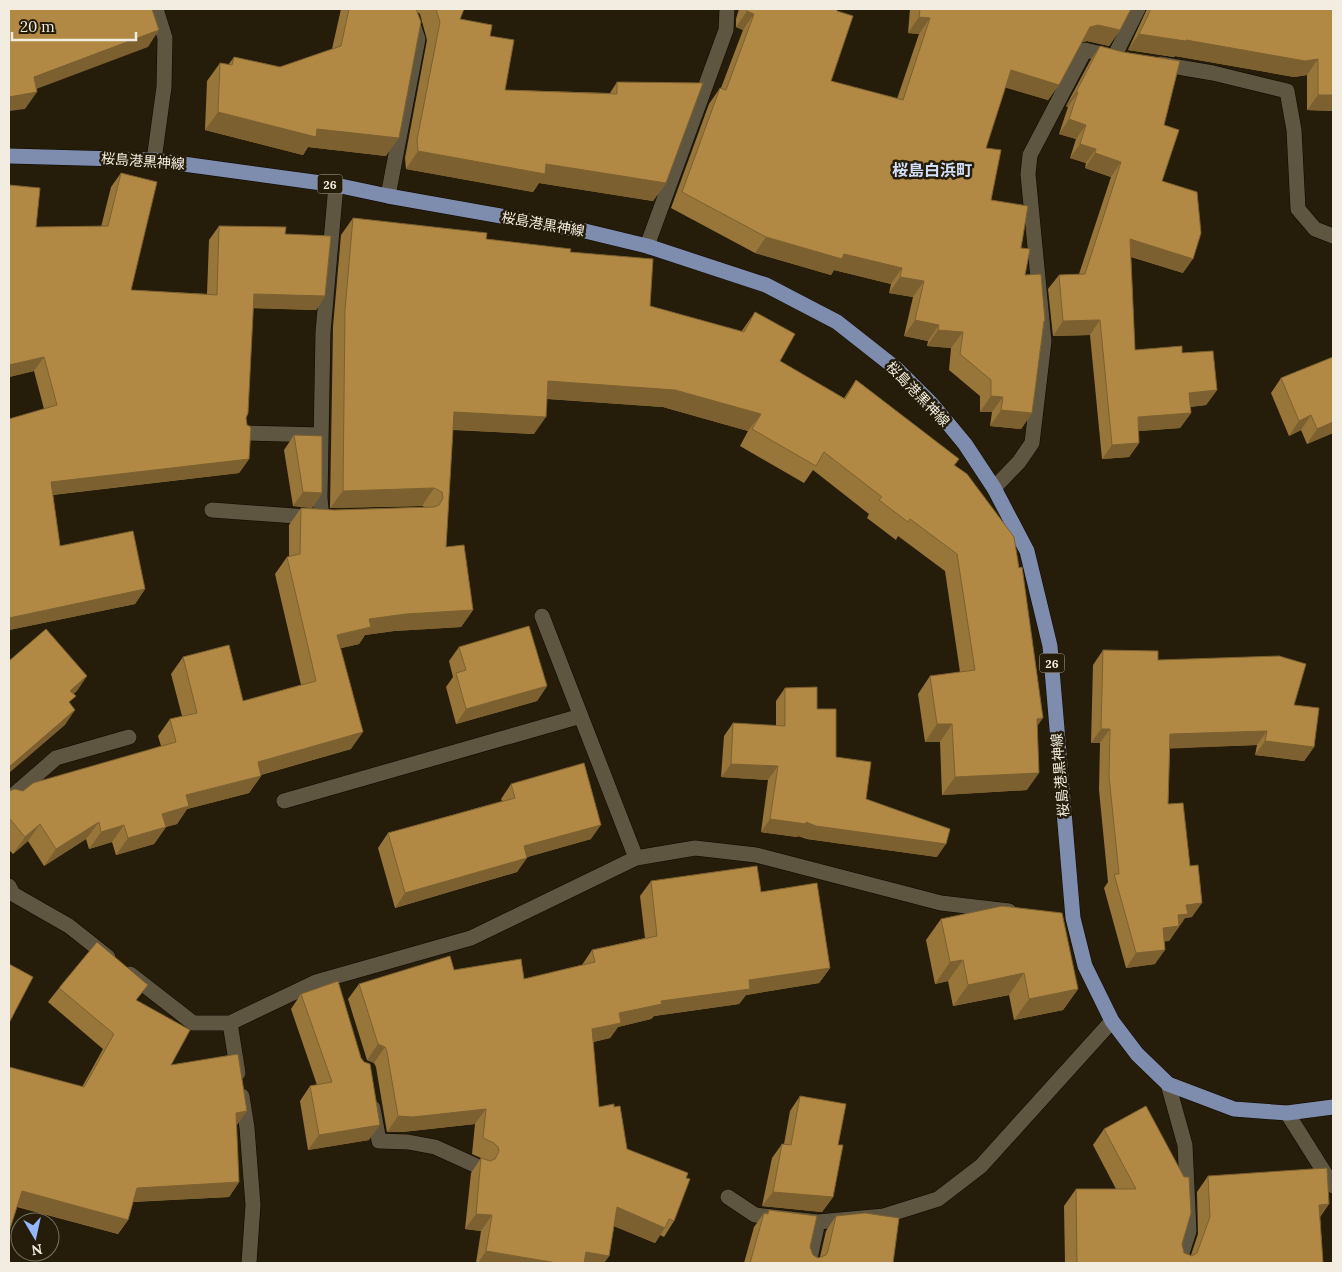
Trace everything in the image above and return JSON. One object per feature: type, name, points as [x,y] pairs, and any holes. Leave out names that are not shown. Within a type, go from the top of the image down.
[{"type":"main road","name":"桜島港黒神線","points":[[9,156],[154,160],[336,185],[585,231],[647,246],[766,285],[837,322],[898,370],[931,403],[965,444],[994,488],[1027,551],[1050,646],[1072,918],[1086,966],[1112,1021],[1137,1054],[1168,1084],[1234,1109],[1286,1113],[1333,1107]]},
{"type":"street","points":[[154,160],[164,87],[165,38],[156,9]]},
{"type":"street","points":[[388,196],[418,39],[410,18],[397,9]]},
{"type":"street","points":[[647,246],[726,30],[727,9]]},
{"type":"street","points":[[1114,57],[1138,9]]},
{"type":"street","points":[[994,488],[1019,462],[1032,443],[1044,341],[1028,174],[1030,155],[1085,50],[1114,57],[1213,72],[1287,91],[1294,130],[1298,209],[1315,229],[1333,236]]},
{"type":"street","points":[[212,510],[327,518],[320,498],[323,332],[336,185]]},
{"type":"street","points":[[245,433],[322,435]]},
{"type":"street","points":[[542,616],[636,858]]},
{"type":"street","points":[[284,801],[581,716]]},
{"type":"street","points":[[9,799],[56,758],[129,737]]},
{"type":"street","points":[[10,892],[70,926],[193,1023],[230,1023],[316,982],[471,938],[636,858],[695,848],[756,855],[941,903],[1026,913]]},
{"type":"street","points":[[1054,916],[1072,918]]},
{"type":"street","points":[[332,977],[337,995]]},
{"type":"street","points":[[728,1198],[755,1215],[818,1222],[884,1216],[938,1199],[981,1166],[1112,1021]]},
{"type":"street","points":[[230,1023],[248,1138],[253,1205],[248,1263]]},
{"type":"street","points":[[1168,1084],[1185,1145],[1189,1231],[1179,1263]]},
{"type":"street","points":[[371,1096],[379,1142],[408,1142],[435,1147],[479,1167]]},
{"type":"street","points":[[1286,1113],[1333,1186]]},
{"type":"street","points":[[809,1263],[818,1222]]},
{"type":"building","points":[[9,9],[152,9],[159,30],[34,77],[37,92],[9,97]]},
{"type":"building","points":[[349,9],[416,9],[421,22],[399,138],[317,129],[316,137],[218,112],[220,63],[232,65],[234,57],[280,67],[341,46]]},
{"type":"building","points":[[436,9],[464,9],[460,19],[492,25],[490,36],[514,40],[505,90],[617,94],[617,82],[703,83],[666,183],[546,164],[545,174],[418,151],[417,140],[440,22]]},
{"type":"building","points":[[747,9],[837,9],[837,11],[853,16],[831,81],[903,100],[930,18],[919,17],[920,9],[1131,9],[1120,30],[1098,25],[1090,27],[1059,85],[1011,70],[986,148],[1001,150],[991,200],[1028,206],[1021,248],[1030,249],[1025,275],[1041,274],[1045,321],[1032,413],[1001,410],[1003,397],[991,396],[991,380],[960,354],[963,332],[938,330],[939,325],[915,320],[924,281],[900,277],[902,268],[844,254],[842,259],[766,237],[682,192],[720,88],[726,90],[754,14],[747,11]]},
{"type":"building","points":[[1151,9],[1333,9],[1333,95],[1318,95],[1318,59],[1305,61],[1186,40],[1139,34]]},
{"type":"building","points":[[1100,46],[1123,52],[1180,61],[1164,125],[1179,130],[1162,181],[1197,192],[1201,233],[1193,259],[1130,239],[1135,350],[1182,346],[1182,353],[1213,351],[1217,390],[1189,393],[1191,413],[1138,417],[1139,443],[1112,445],[1100,320],[1063,321],[1059,275],[1085,274],[1121,162],[1095,153],[1096,149],[1080,144],[1086,125],[1069,119],[1078,92],[1076,92]]},
{"type":"building","points":[[121,173],[157,182],[131,290],[217,295],[219,226],[286,227],[285,234],[331,236],[325,296],[254,294],[248,413],[246,418],[247,425],[251,427],[249,459],[51,482],[60,546],[133,531],[145,589],[9,618],[9,419],[57,405],[44,357],[9,365],[9,185],[40,188],[36,227],[108,226]]},
{"type":"building","points":[[353,218],[487,233],[486,239],[571,249],[570,252],[653,259],[650,306],[744,332],[755,312],[795,334],[780,361],[845,399],[856,380],[959,459],[954,465],[967,474],[1014,537],[1019,568],[1022,567],[1043,718],[1037,719],[1039,773],[955,777],[952,724],[937,724],[930,676],[975,670],[957,554],[910,519],[908,522],[879,500],[882,497],[824,452],[816,466],[752,429],[761,414],[675,390],[548,381],[546,417],[454,412],[446,547],[464,545],[473,610],[406,614],[369,619],[371,627],[337,635],[363,732],[258,762],[261,776],[186,795],[189,806],[162,814],[166,827],[128,838],[124,825],[101,832],[99,822],[56,849],[40,824],[25,837],[9,818],[9,791],[15,789],[23,791],[33,783],[176,742],[170,719],[197,713],[183,657],[229,645],[243,701],[316,681],[287,557],[300,554],[301,508],[334,510],[434,507],[439,505],[443,498],[442,492],[434,488],[343,491],[345,310]]},
{"type":"building","points":[[1333,357],[1333,422],[1317,429],[1311,415],[1299,421],[1281,378]]},
{"type":"building","points":[[294,435],[322,436],[322,493],[303,492]]},
{"type":"building","points":[[529,626],[547,686],[466,709],[456,673],[466,670],[459,647]]},
{"type":"building","points":[[46,629],[87,676],[70,691],[76,696],[69,702],[75,710],[9,767],[9,661]]},
{"type":"building","points":[[1103,650],[1158,651],[1158,660],[1279,656],[1306,664],[1294,705],[1319,708],[1314,747],[1265,741],[1267,731],[1170,734],[1168,804],[1183,803],[1190,866],[1198,865],[1202,903],[1186,905],[1188,914],[1178,915],[1179,926],[1163,928],[1165,950],[1136,953],[1114,874],[1119,874],[1109,776],[1110,729],[1101,729]]},
{"type":"building","points":[[817,687],[817,709],[836,709],[836,757],[871,762],[866,799],[950,829],[946,844],[816,826],[806,822],[806,824],[770,819],[778,766],[731,764],[733,723],[785,726],[785,688]]},
{"type":"building","points":[[584,763],[601,825],[524,846],[527,858],[405,893],[388,833],[515,798],[511,784]]},
{"type":"building","points":[[757,866],[761,892],[817,883],[830,968],[749,980],[750,989],[661,1001],[662,1004],[619,1013],[621,1023],[592,1029],[599,1107],[614,1104],[614,1107],[620,1106],[627,1149],[688,1173],[686,1178],[690,1179],[674,1221],[669,1219],[665,1228],[617,1207],[609,1256],[586,1252],[584,1263],[557,1263],[486,1251],[492,1215],[476,1214],[481,1158],[490,1161],[495,1159],[499,1151],[494,1143],[483,1138],[486,1109],[413,1117],[398,1116],[387,1052],[385,1047],[378,1044],[359,984],[450,956],[454,970],[521,959],[524,979],[595,962],[592,950],[657,936],[651,881]]},
{"type":"building","points":[[1002,906],[1062,913],[1078,989],[1029,999],[1024,973],[968,985],[963,960],[950,962],[941,919]]},
{"type":"building","points":[[97,942],[148,985],[136,1000],[190,1030],[171,1065],[238,1054],[247,1111],[236,1113],[239,1182],[137,1188],[128,1220],[22,1191],[15,1212],[10,1212],[9,1232],[9,1067],[84,1087],[114,1034],[59,988]]},
{"type":"building","points":[[9,964],[33,977],[9,1023]]},
{"type":"building","points":[[338,981],[361,1058],[364,1062],[370,1064],[380,1125],[319,1135],[310,1086],[332,1082],[301,994]]},
{"type":"building","points":[[800,1096],[846,1104],[838,1145],[843,1145],[833,1197],[773,1192],[782,1144],[791,1145]]},
{"type":"building","points":[[1146,1106],[1184,1177],[1189,1177],[1191,1213],[1182,1244],[1184,1253],[1192,1256],[1197,1253],[1210,1217],[1208,1176],[1327,1168],[1329,1204],[1319,1205],[1323,1263],[1077,1263],[1076,1189],[1136,1189],[1104,1129]]},
{"type":"building","points":[[769,1210],[817,1216],[810,1247],[813,1255],[818,1258],[826,1255],[828,1251],[836,1216],[865,1213],[899,1218],[893,1263],[750,1263],[764,1213],[768,1214]]},
{"type":"district","name":"桜島白浜町","points":[[932,170]]}]
